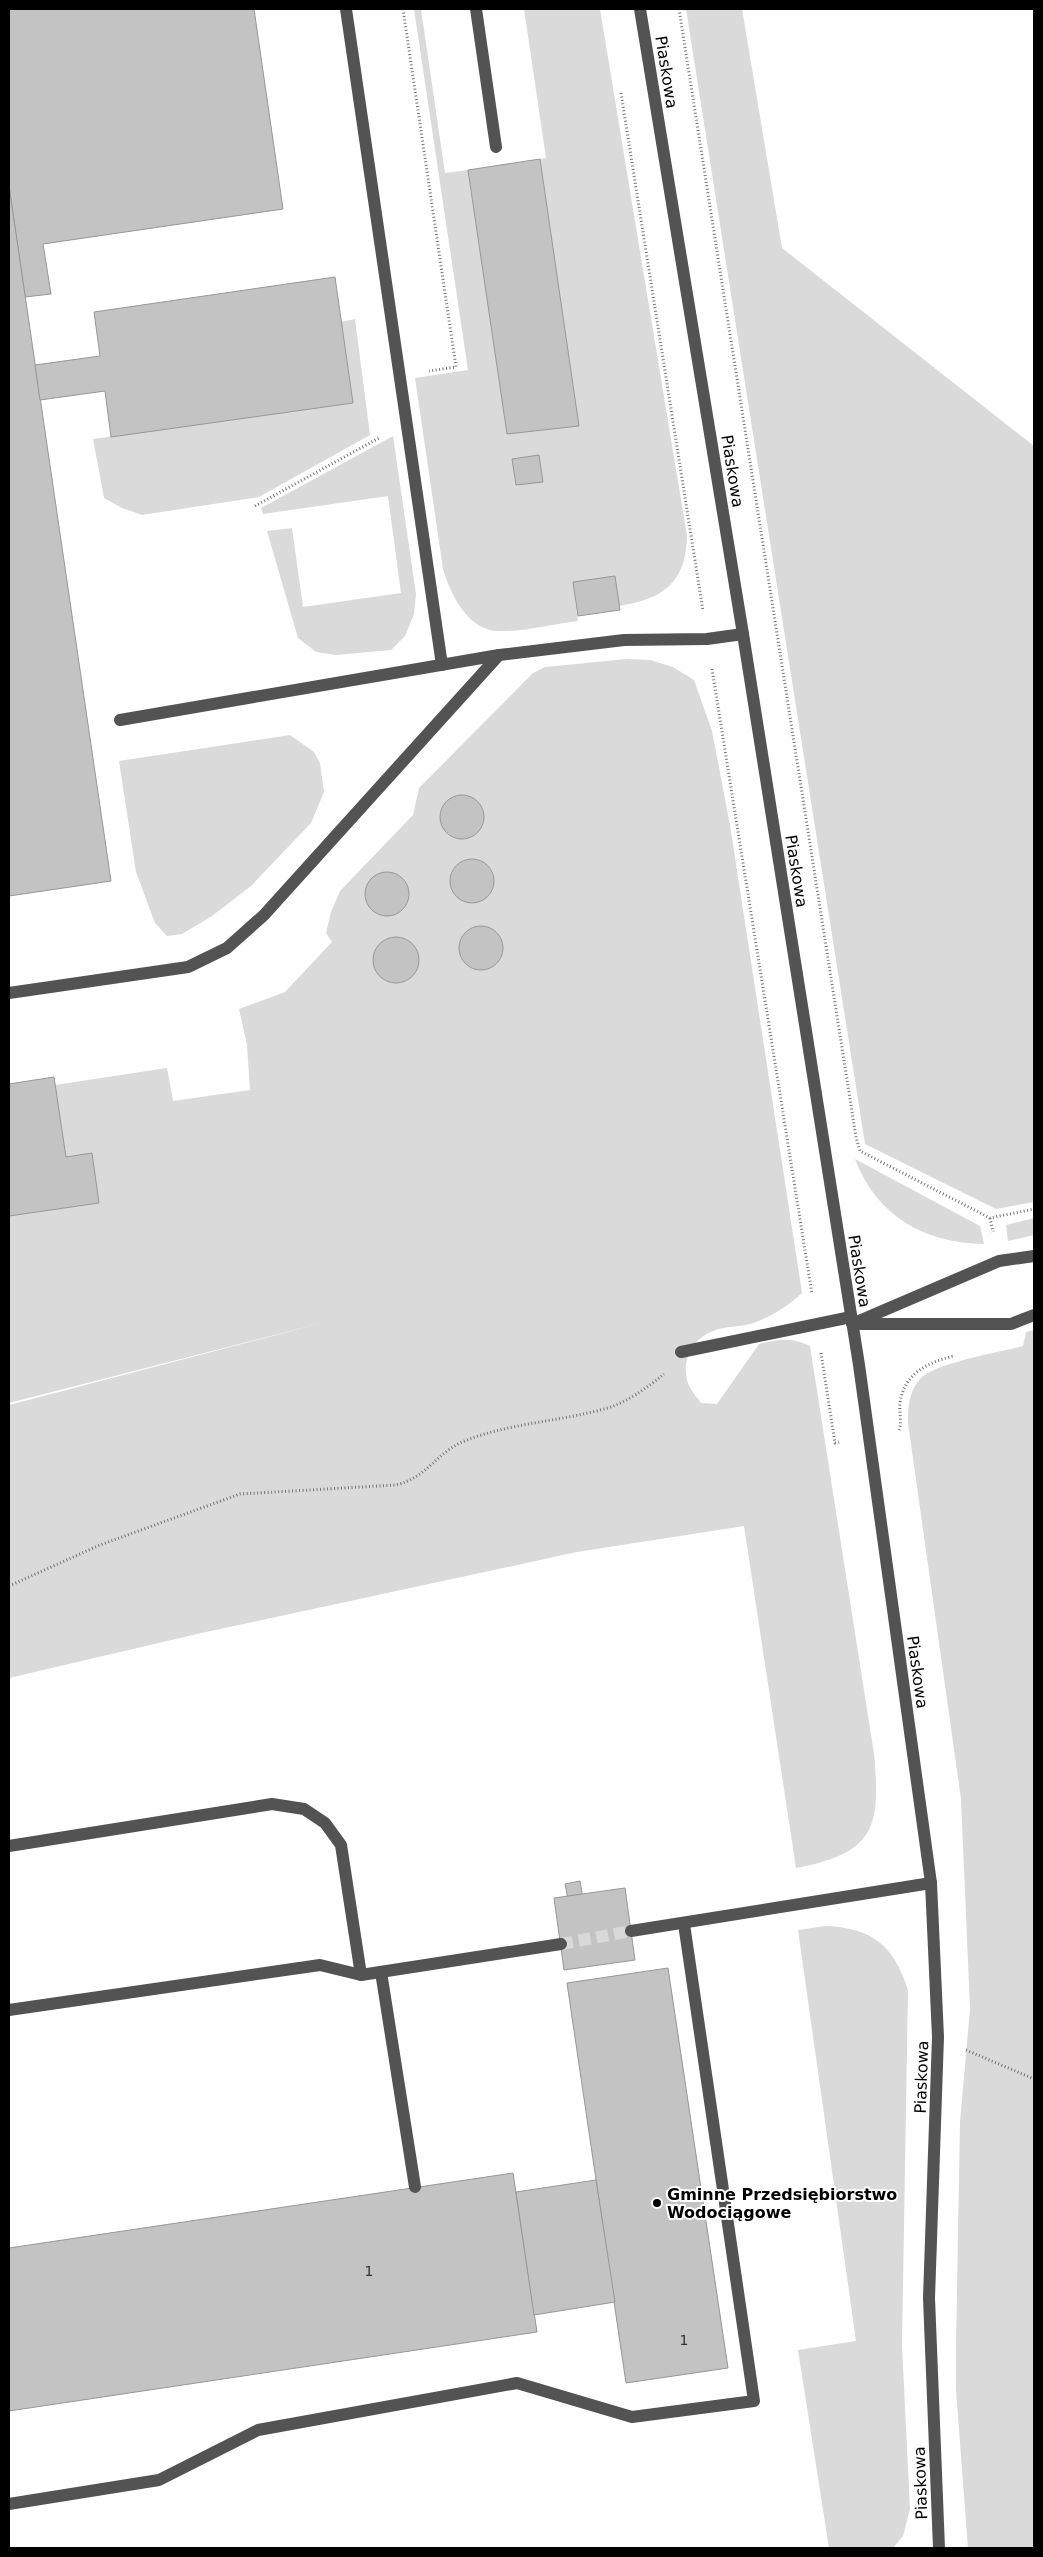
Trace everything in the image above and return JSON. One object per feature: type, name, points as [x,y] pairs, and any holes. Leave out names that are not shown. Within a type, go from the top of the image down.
[{"type":"street","points":[[346,9],[442,665]]},
{"type":"street","points":[[476,9],[496,147]]},
{"type":"street","name":"Piaskowa","points":[[640,9],[743,634],[852,1320],[931,1883],[938,2037],[929,2298],[938,2548]]},
{"type":"street","points":[[120,720],[499,655],[624,640],[707,639],[743,634]]},
{"type":"street","points":[[9,993],[188,967],[227,948],[264,915],[499,655]]},
{"type":"street","points":[[852,1320],[999,1261],[1034,1256]]},
{"type":"street","points":[[681,1352],[817,1324],[852,1320],[1011,1324],[1034,1315]]},
{"type":"street","points":[[9,1846],[272,1804],[304,1808],[325,1823],[341,1845],[362,1975]]},
{"type":"street","points":[[631,1931],[931,1883]]},
{"type":"street","points":[[9,2504],[159,2480],[258,2430],[518,2383],[632,2417],[754,2401],[684,1924]]},
{"type":"street","points":[[9,2010],[320,1965],[362,1975],[561,1944]]},
{"type":"street","points":[[381,1972],[415,2187]]},
{"type":"path","points":[[679,9],[856,1137],[860,1151],[990,1218],[1034,1209]]},
{"type":"path","points":[[620,88],[817,1324],[834,1443]]},
{"type":"path","points":[[9,1586],[100,1545],[240,1494],[396,1485],[410,1482],[460,1443],[526,1424],[606,1409],[663,1375],[681,1352]]},
{"type":"path","points":[[901,1430],[900,1403],[906,1383],[920,1368],[937,1360],[956,1355]]},
{"type":"path","points":[[938,2037],[1034,2079]]},
{"type":"shaded area","points":[[414,9],[421,9],[445,173],[468,170],[507,434],[579,425],[540,159],[546,158],[524,9],[600,9],[687,536],[686,552],[677,577],[660,593],[648,599],[619,606],[615,576],[573,582],[578,621],[528,629],[498,631],[478,625],[469,618],[450,589],[446,579],[415,378],[468,370]]},
{"type":"shaded area","points":[[686,9],[742,9],[782,248],[1034,446],[1034,1202],[996,1209],[865,1144]]},
{"type":"shaded area","points":[[355,319],[370,435],[259,497],[142,515],[122,508],[104,498],[93,439],[353,403],[341,322]]},
{"type":"shaded area","points":[[393,436],[416,594],[414,614],[405,636],[391,650],[336,655],[316,652],[298,638],[267,531],[292,528],[303,607],[401,593],[388,496],[263,514],[261,508]]},
{"type":"shaded area","points":[[627,659],[650,660],[673,667],[694,680],[712,731],[730,825],[802,1293],[780,1310],[763,1319],[751,1324],[722,1328],[704,1336],[693,1346],[689,1353],[686,1375],[690,1388],[701,1403],[717,1404],[759,1344],[785,1340],[797,1341],[810,1346],[874,1754],[876,1801],[873,1819],[867,1834],[857,1845],[842,1854],[822,1862],[796,1868],[744,1526],[577,1552],[197,1634],[9,1678],[9,1405],[333,1320],[9,1403],[9,1216],[99,1203],[92,1154],[66,1157],[55,1085],[167,1068],[173,1101],[250,1090],[247,1045],[239,1009],[285,992],[332,942],[326,933],[331,912],[340,891],[413,815],[419,788],[533,673],[545,667]]},
{"type":"shaded area","points":[[290,735],[314,752],[320,763],[324,792],[311,823],[251,886],[212,916],[182,934],[167,936],[155,923],[136,872],[119,761]]},
{"type":"shaded area","points":[[855,1159],[980,1226],[984,1244],[942,1238],[923,1232],[906,1223],[876,1197],[864,1179]]},
{"type":"shaded area","points":[[1034,1218],[1034,1235],[1008,1241],[1006,1225]]},
{"type":"shaded area","points":[[1034,1330],[1034,2548],[968,2548],[956,2390],[960,2122],[970,2009],[961,1799],[908,1423],[908,1411],[913,1389],[920,1379],[928,1373],[953,1363],[1023,1346],[1026,1332]]},
{"type":"shaded area","points":[[826,1926],[857,1931],[879,1942],[896,1962],[908,1990],[902,2346],[910,2509],[903,2536],[893,2548],[829,2548],[798,2350],[856,2341],[798,1930]]},
{"type":"building","points":[[9,9],[254,9],[283,209],[43,244],[51,294],[25,297],[9,186]]},
{"type":"building","points":[[540,159],[579,426],[507,434],[468,170]]},
{"type":"building","points":[[9,186],[111,881],[9,896]]},
{"type":"building","points":[[335,277],[353,403],[111,437],[105,391],[40,400],[35,365],[100,356],[94,312]]},
{"type":"building","points":[[539,455],[543,482],[516,485],[512,459]]},
{"type":"building","points":[[615,576],[620,610],[578,616],[573,582]]},
{"type":"building","points":[[466,795],[478,801],[483,808],[483,826],[478,833],[471,838],[458,839],[450,836],[443,829],[440,813],[443,805],[450,798]]},
{"type":"building","points":[[476,859],[488,865],[493,872],[493,890],[488,897],[481,902],[468,903],[460,900],[453,893],[450,877],[453,869],[460,862]]},
{"type":"building","points":[[391,872],[403,878],[408,885],[408,903],[403,910],[396,915],[383,916],[375,913],[368,906],[365,890],[368,882],[375,875]]},
{"type":"building","points":[[485,926],[497,932],[502,939],[502,957],[497,964],[490,969],[477,970],[469,967],[462,960],[459,944],[462,936],[469,929]]},
{"type":"building","points":[[396,937],[409,941],[415,947],[419,960],[415,973],[409,979],[396,983],[383,979],[377,973],[373,960],[377,947],[383,941]]},
{"type":"building","points":[[54,1077],[66,1157],[92,1153],[99,1203],[9,1216],[9,1084]]},
{"type":"building","points":[[580,1881],[583,1899],[577,1908],[570,1909],[565,1884]]},
{"type":"building","points":[[625,1888],[635,1960],[564,1970],[554,1898]]},
{"type":"building","points":[[668,1968],[728,2368],[626,2383],[567,1983]]},
{"type":"building","points":[[513,2173],[537,2332],[9,2411],[9,2248]]},
{"type":"building","points":[[596,2180],[615,2302],[534,2315],[516,2192]]},
{"type":"tunnel","points":[[561,1944],[631,1931]]},
{"type":"place","name":"Gminne Przedsiębiorstwo Wodociągowe","points":[[657,2203]]}]
